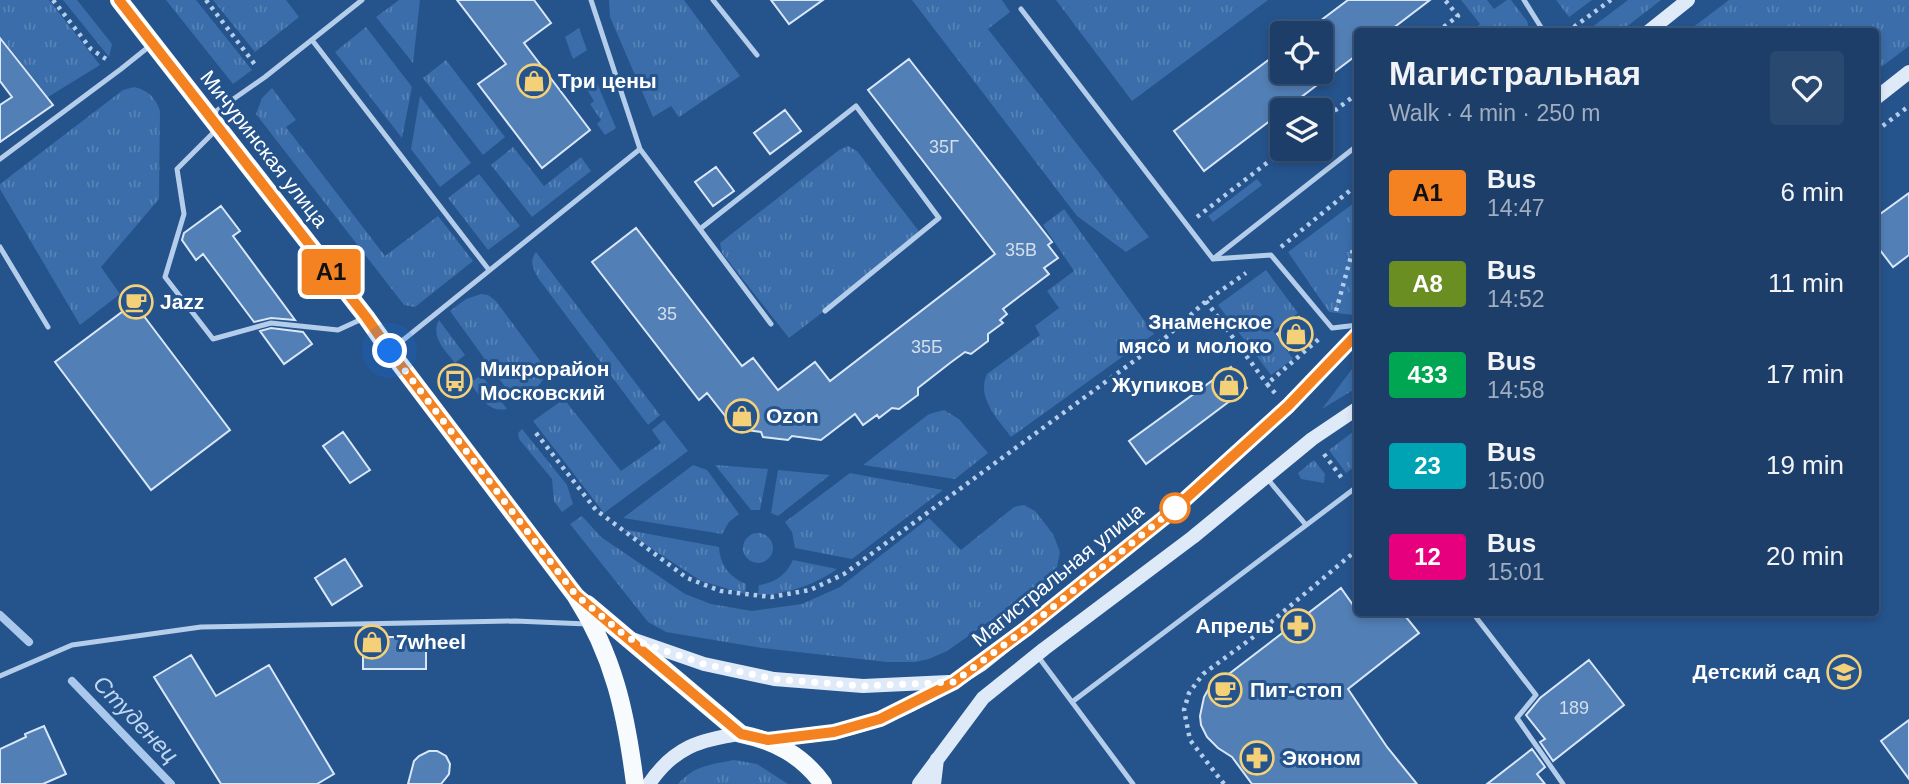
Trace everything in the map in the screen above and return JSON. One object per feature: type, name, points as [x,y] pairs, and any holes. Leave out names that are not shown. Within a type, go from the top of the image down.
[{"type":"main road","name":"Мичуринская улица","points":[[119,0],[366,317],[575,594],[594,625],[614,673],[629,738],[635,784]]},
{"type":"main road","points":[[1653,28],[1688,0]]},
{"type":"main road","points":[[1879,96],[1909,72]]},
{"type":"main road","name":"Магистральная улица","points":[[768,740],[834,732],[880,719],[954,682],[1027,628],[1190,495],[1288,406],[1354,336]]},
{"type":"main road","points":[[919,784],[983,698],[1194,537],[1312,439],[1354,411]]},
{"type":"main road","name":"Мичуринская улица","points":[[575,594],[741,734]]},
{"type":"main road","points":[[1027,628],[1040,652]]},
{"type":"main road","points":[[628,638],[704,664],[774,679],[863,686],[954,682]]},
{"type":"main road","points":[[649,784],[666,761],[692,744],[741,734],[768,740],[797,757],[823,784]]},
{"type":"main road","points":[[934,784],[938,758]]},
{"type":"lane","points":[[362,0],[265,77],[214,122],[177,169],[184,214],[165,277],[213,339],[271,323],[338,330],[366,317]]},
{"type":"lane","points":[[591,0],[640,149],[771,324]]},
{"type":"lane","points":[[713,0],[757,55]]},
{"type":"lane","points":[[1524,0],[1542,28]]},
{"type":"lane","points":[[1021,9],[1213,259]]},
{"type":"lane","points":[[312,40],[489,270]]},
{"type":"lane","points":[[0,159],[152,44]]},
{"type":"lane","points":[[700,229],[856,106],[939,218],[825,311]]},
{"type":"lane","points":[[1213,259],[1354,148]]},
{"type":"lane","points":[[390,351],[640,149]]},
{"type":"lane","points":[[0,247],[48,327]]},
{"type":"lane","points":[[1213,259],[1271,255],[1332,328],[1354,325]]},
{"type":"lane","points":[[1266,477],[1306,525]]},
{"type":"lane","points":[[1072,702],[1354,489]]},
{"type":"lane","points":[[1475,616],[1536,695],[1517,718],[1563,784]]},
{"type":"lane","points":[[0,676],[72,645],[201,627],[515,621],[594,625]]},
{"type":"lane","points":[[1040,652],[1072,702],[1133,784]]},
{"type":"path","points":[[53,0],[91,49],[121,69]]},
{"type":"path","points":[[206,0],[265,77]]},
{"type":"path","points":[[1442,28],[1458,16],[1445,0]]},
{"type":"path","points":[[1572,28],[1611,0]]},
{"type":"path","points":[[1333,112],[1354,96]]},
{"type":"path","points":[[1879,129],[1909,106]]},
{"type":"path","points":[[1187,225],[1270,161]]},
{"type":"path","points":[[536,433],[596,510],[687,578],[722,591],[771,597],[810,590],[844,574],[1164,339],[1206,301],[1271,255],[1354,187]]},
{"type":"path","points":[[1206,301],[1267,384]]},
{"type":"path","points":[[1224,784],[1190,740],[1184,710],[1189,692],[1203,674],[1272,622],[1354,552]]},
{"type":"green space","points":[[0,0],[49,0],[100,65],[48,97],[0,36]]},
{"type":"green space","points":[[63,0],[77,0],[112,44],[109,57]]},
{"type":"green space","points":[[166,0],[196,0],[252,70],[233,84]]},
{"type":"green space","points":[[213,0],[286,0],[299,17],[255,52]]},
{"type":"green space","points":[[399,0],[420,0],[413,63],[376,17]]},
{"type":"green space","points":[[609,0],[684,0],[740,76],[679,117],[671,106],[653,117],[610,17]]},
{"type":"green space","points":[[912,0],[1002,0],[1010,12],[988,29],[1149,237],[1126,252],[1077,216]]},
{"type":"green space","points":[[1056,0],[1268,0],[1132,101]]},
{"type":"green space","points":[[1461,0],[1487,0],[1494,9],[1511,0],[1529,28],[1475,28],[1480,24]]},
{"type":"green space","points":[[1556,0],[1592,0],[1569,17]]},
{"type":"green space","points":[[1628,0],[1661,0],[1625,28],[1591,28]]},
{"type":"green space","points":[[1729,0],[1909,0],[1909,46],[1879,69],[1879,28],[1692,28]]},
{"type":"green space","points":[[366,27],[412,87],[402,138],[335,52]]},
{"type":"green space","points":[[579,28],[587,50],[573,59],[565,37]]},
{"type":"green space","points":[[446,60],[505,137],[483,155],[423,78]]},
{"type":"green space","points":[[594,76],[616,128],[605,135],[597,124],[601,120],[590,104],[594,101],[583,83]]},
{"type":"green space","points":[[134,87],[151,95],[160,111],[159,199],[101,267],[120,294],[80,325],[0,189],[0,184],[123,90]]},
{"type":"green space","points":[[272,88],[296,120],[286,127],[385,256],[438,216],[473,261],[415,307],[404,305],[256,114],[262,98]]},
{"type":"green space","points":[[420,96],[471,163],[440,187],[411,149]]},
{"type":"green space","points":[[848,146],[857,151],[918,230],[919,236],[789,338],[722,253],[720,243],[839,150]]},
{"type":"green space","points":[[513,147],[544,186],[581,157],[591,171],[532,217],[491,165]]},
{"type":"green space","points":[[479,174],[520,226],[488,250],[448,198]]},
{"type":"green space","points":[[1257,179],[1262,185],[1213,222],[1208,216]]},
{"type":"green space","points":[[1354,203],[1353,315],[1329,312],[1288,252]]},
{"type":"green space","points":[[1064,209],[1154,334],[1011,437],[986,400],[984,383],[987,374],[1040,335],[1035,326],[1059,308],[1047,291],[1074,271],[1043,225]]},
{"type":"green space","points":[[536,252],[660,415],[648,425],[538,278],[532,262]]},
{"type":"green space","points":[[1266,270],[1298,313],[1273,331],[1293,359],[1271,375],[1218,305]]},
{"type":"green space","points":[[481,294],[496,301],[544,366],[541,383],[516,402],[450,311],[466,299]]},
{"type":"green space","points":[[439,320],[465,355],[455,363],[437,338]]},
{"type":"green space","points":[[1354,366],[1354,389],[1322,409]]},
{"type":"green space","points":[[481,375],[507,409],[500,410],[490,406],[477,393],[470,383]]},
{"type":"green space","points":[[564,399],[621,471],[661,443],[652,430],[664,420],[688,451],[604,513],[533,421]]},
{"type":"green space","points":[[944,410],[959,419],[988,453],[955,479],[863,465],[929,414]]},
{"type":"green space","points":[[522,429],[567,485],[573,504],[562,512],[554,501],[552,479],[519,439],[518,433]]},
{"type":"green space","points":[[1354,431],[1354,467],[1346,473],[1329,450]]},
{"type":"green space","points":[[1314,460],[1325,474],[1324,483],[1301,479],[1298,473]]},
{"type":"green space","points":[[693,465],[707,470],[739,514],[729,522],[722,534],[623,518]]},
{"type":"green space","points":[[715,465],[768,469],[760,510],[751,510]]},
{"type":"green space","points":[[778,470],[830,475],[778,516],[771,513]]},
{"type":"green space","points":[[850,473],[943,490],[852,559],[795,548],[792,532],[785,522]]},
{"type":"green space","points":[[1024,505],[1035,511],[1053,534],[1060,552],[1057,567],[1041,585],[947,651],[915,662],[887,662],[762,648],[666,632],[648,622],[570,524],[582,516],[601,537],[685,594],[711,604],[752,611],[802,604],[840,587],[929,518],[961,550],[1014,507]]},
{"type":"green space","points":[[622,529],[719,547],[726,570],[746,584],[745,594],[701,581]]},
{"type":"green space","points":[[758,533],[769,537],[773,548],[769,559],[758,563],[747,559],[743,548],[747,537]]},
{"type":"green space","points":[[793,560],[837,569],[799,588],[758,595],[759,585],[779,577]]},
{"type":"green space","points":[[734,760],[757,764],[788,784],[678,784],[697,770]]},
{"type":"building","points":[[457,0],[534,0],[551,23],[524,43],[590,130],[542,168],[478,84],[506,64]]},
{"type":"building","points":[[771,0],[823,0],[789,24]]},
{"type":"building","points":[[1348,0],[1430,0],[1393,28],[1354,28],[1354,57],[1333,73],[1333,21],[1320,21]]},
{"type":"building","points":[[0,38],[53,105],[0,142],[0,105],[12,97],[0,81]]},
{"type":"building","points":[[909,59],[1052,242],[1048,245],[1058,258],[1044,268],[1049,274],[1003,309],[1007,314],[1000,320],[1003,323],[988,334],[988,341],[971,354],[965,352],[950,363],[918,388],[918,395],[899,409],[892,408],[863,425],[855,414],[821,440],[792,436],[788,440],[763,437],[761,432],[740,429],[733,420],[730,422],[707,393],[699,400],[592,262],[636,228],[742,366],[753,358],[778,390],[815,362],[830,381],[995,254],[868,90]]},
{"type":"building","points":[[1270,59],[1270,84],[1319,84],[1300,98],[1270,98],[1270,121],[1204,171],[1174,131]]},
{"type":"building","points":[[785,110],[801,131],[770,154],[754,133]]},
{"type":"building","points":[[716,167],[734,191],[713,206],[695,182]]},
{"type":"building","points":[[1909,193],[1909,255],[1893,267],[1879,249],[1879,215]]},
{"type":"building","points":[[221,206],[240,231],[233,236],[295,320],[271,318],[254,322],[203,254],[196,260],[182,240],[184,233]]},
{"type":"building","points":[[134,303],[230,430],[151,490],[55,362]]},
{"type":"building","points":[[1299,317],[1311,333],[1289,350],[1277,334]]},
{"type":"building","points":[[271,328],[303,332],[312,344],[284,364],[260,331]]},
{"type":"building","points":[[1231,367],[1247,388],[1146,464],[1129,441]]},
{"type":"building","points":[[343,432],[370,470],[350,483],[323,446]]},
{"type":"building","points":[[345,559],[362,586],[332,605],[315,578]]},
{"type":"building","points":[[1341,588],[1354,606],[1354,616],[1405,616],[1419,633],[1348,689],[1387,747],[1417,784],[1252,784],[1232,757],[1207,737],[1201,725],[1200,716],[1208,690]]},
{"type":"building","points":[[363,637],[426,637],[426,669],[363,669]]},
{"type":"building","points":[[191,655],[216,696],[269,665],[334,774],[317,784],[221,784],[154,677]]},
{"type":"building","points":[[1589,660],[1624,705],[1553,761],[1540,742],[1545,739],[1526,715],[1540,698]]},
{"type":"building","points":[[1909,720],[1909,779],[1881,741]]},
{"type":"building","points":[[44,726],[66,774],[43,784],[0,784],[0,749]]},
{"type":"building","points":[[1532,749],[1545,767],[1537,774],[1545,784],[1487,784]]},
{"type":"building","points":[[429,751],[437,751],[446,756],[450,764],[449,774],[441,784],[408,784],[414,761]]},
{"type":"waterway","name":"Студенец","points":[[0,615],[29,642]]},
{"type":"waterway","name":"Студенец","points":[[72,681],[171,784]]},
{"type":"bus line","name":"А1","points":[[119,0],[366,317],[575,594],[741,734],[768,740],[834,732],[880,719],[954,682],[982,664],[1170,513],[1288,406],[1354,337]]},
{"type":"place","name":"Три цены","points":[[534,81]]},
{"type":"place","name":"Jazz","points":[[136,302]]},
{"type":"place","name":"Знаменское мясо и молоко","points":[[1296,334]]},
{"type":"place","name":"Микрорайон Московский","points":[[455,381]]},
{"type":"place","name":"Жупиков","points":[[1229,385]]},
{"type":"place","name":"Ozon","points":[[742,416]]},
{"type":"place","name":"Апрель","points":[[1298,626]]},
{"type":"place","name":"7wheel","points":[[372,642]]},
{"type":"place","name":"Детский сад","points":[[1844,672]]},
{"type":"place","name":"Пит-стоп","points":[[1225,690]]},
{"type":"place","name":"Эконом","points":[[1257,758]]},
{"type":"route","points":[[390,351],[575,594],[628,638],[704,664],[774,679],[863,686],[954,682],[982,664],[1175,508]]}]
